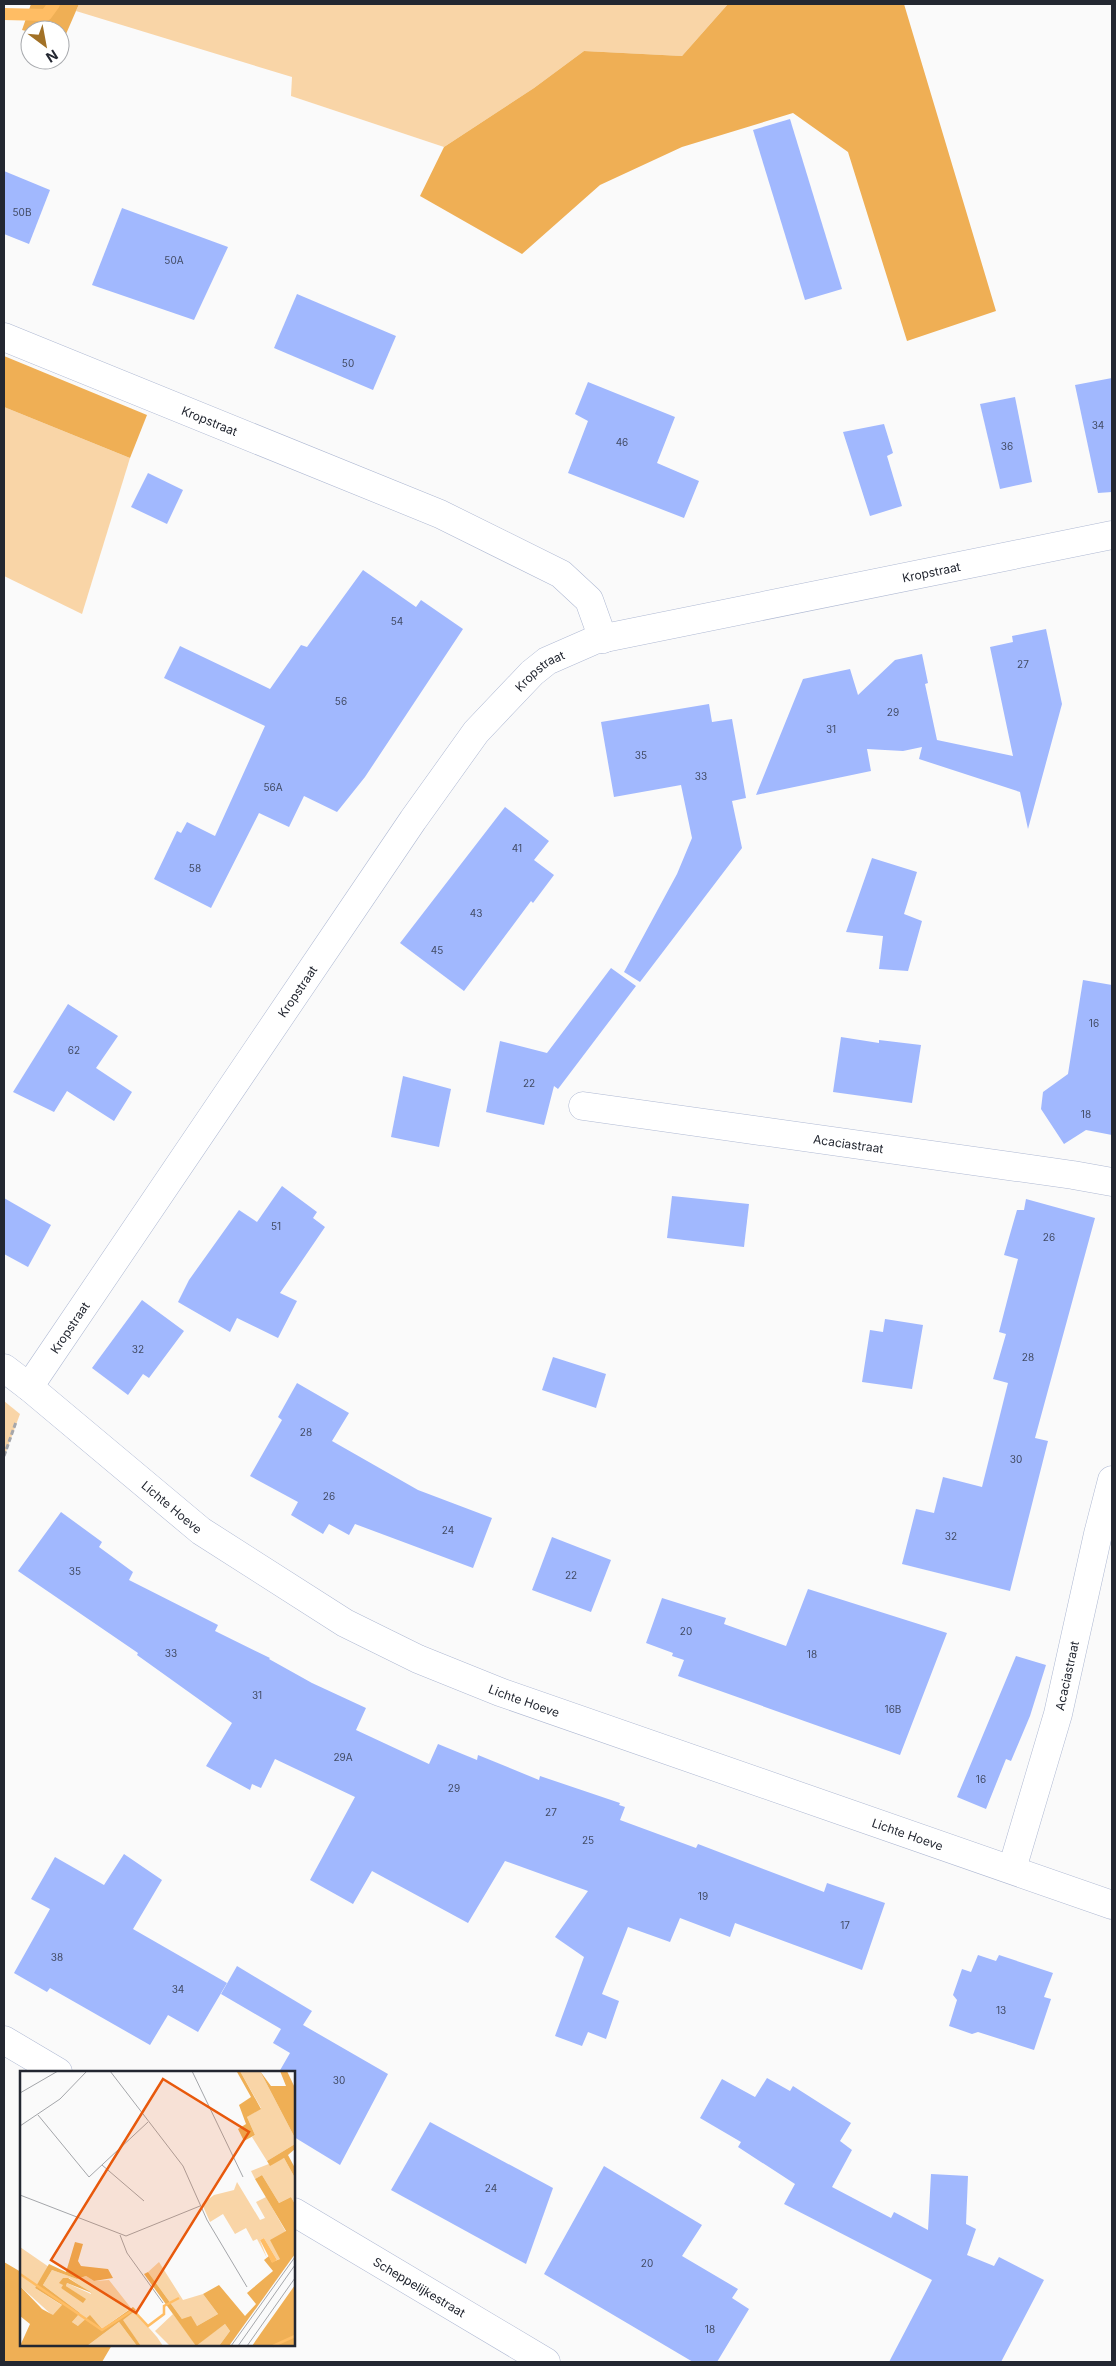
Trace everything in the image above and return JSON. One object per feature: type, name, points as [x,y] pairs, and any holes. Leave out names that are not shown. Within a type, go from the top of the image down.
[{"type":"street","name":"Kropstraat","points":[[4,337],[440,514],[561,574],[588,600],[603,639]]},
{"type":"street","name":"Kropstraat","points":[[29,1386],[408,828],[476,732],[532,672],[547,661],[603,639],[1112,535]]},
{"type":"street","name":"Acaciastraat","points":[[583,1106],[1112,1182]]},
{"type":"street","name":"Lichte Hoeve","points":[[4,1368],[29,1386],[201,1531],[345,1623],[418,1659],[500,1692],[1112,1905]]},
{"type":"street","name":"Acaciastraat","points":[[1012,1869],[1058,1714],[1112,1480]]},
{"type":"street","points":[[4,2040],[56,2071]]},
{"type":"street","name":"Scheppelijkestraat","points":[[295,2213],[546,2362]]},
{"type":"shaded area","points":[[31,4],[79,4],[70,25],[70,20],[25,20]]},
{"type":"shaded area","points":[[79,4],[728,4],[682,56],[584,51],[534,88],[444,147],[291,96],[292,77],[76,11]]},
{"type":"shaded area","points":[[728,4],[904,4],[996,311],[907,341],[848,152],[793,113],[682,147],[600,185],[522,254],[420,196],[444,147],[534,88],[584,51],[682,56]]},
{"type":"shaded area","points":[[4,356],[147,415],[130,458],[4,407]]},
{"type":"shaded area","points":[[4,407],[130,458],[82,614],[4,576]]},
{"type":"shaded area","points":[[4,1401],[20,1414],[4,1457]]},
{"type":"shaded area","points":[[4,2262],[20,2271],[20,2346],[111,2346],[102,2362],[4,2362]]},
{"type":"building","points":[[790,119],[842,289],[805,300],[753,130]]},
{"type":"building","points":[[4,171],[50,190],[29,244],[4,234]]},
{"type":"building","points":[[122,208],[228,247],[194,320],[92,285]]},
{"type":"building","points":[[297,294],[396,336],[373,390],[274,348]]},
{"type":"building","points":[[1112,378],[1112,492],[1098,493],[1075,385]]},
{"type":"building","points":[[588,382],[675,417],[657,463],[699,481],[684,518],[568,473],[588,421],[575,414]]},
{"type":"building","points":[[1015,397],[1032,482],[1000,489],[980,404]]},
{"type":"building","points":[[884,424],[893,453],[887,456],[902,506],[870,516],[843,432]]},
{"type":"building","points":[[148,473],[183,490],[167,524],[131,507]]},
{"type":"building","points":[[363,570],[416,607],[421,600],[463,629],[365,777],[337,812],[304,796],[289,827],[259,813],[211,908],[154,879],[177,831],[181,833],[187,822],[215,836],[265,726],[164,678],[180,646],[270,689],[301,645],[307,647]]},
{"type":"building","points":[[1046,629],[1062,704],[1028,829],[1020,792],[919,759],[922,747],[903,751],[867,749],[871,771],[756,795],[803,679],[850,669],[858,695],[895,660],[922,654],[928,683],[925,684],[937,740],[1013,756],[990,647],[1013,642],[1012,636]]},
{"type":"building","points":[[709,704],[712,722],[732,719],[746,798],[732,801],[742,848],[640,982],[624,972],[677,874],[692,838],[681,785],[614,797],[601,722]]},
{"type":"building","points":[[505,807],[549,841],[534,860],[554,875],[533,903],[531,901],[464,991],[400,943]]},
{"type":"building","points":[[872,858],[917,872],[904,914],[922,921],[908,971],[879,969],[883,936],[846,932]]},
{"type":"building","points":[[611,968],[636,986],[558,1089],[554,1086],[544,1125],[486,1112],[500,1041],[547,1053]]},
{"type":"building","points":[[1083,980],[1112,985],[1112,1135],[1086,1130],[1064,1144],[1041,1109],[1043,1092],[1068,1074]]},
{"type":"building","points":[[68,1004],[118,1036],[96,1068],[132,1092],[114,1121],[67,1091],[54,1112],[13,1092]]},
{"type":"building","points":[[841,1037],[879,1043],[879,1040],[921,1045],[912,1103],[833,1092]]},
{"type":"building","points":[[403,1076],[451,1089],[439,1147],[391,1137]]},
{"type":"building","points":[[282,1186],[317,1212],[313,1218],[325,1227],[280,1293],[297,1301],[278,1338],[237,1318],[230,1332],[178,1302],[189,1280],[239,1210],[257,1222]]},
{"type":"building","points":[[672,1196],[749,1204],[744,1247],[667,1238]]},
{"type":"building","points":[[4,1198],[51,1225],[28,1267],[4,1254]]},
{"type":"building","points":[[1026,1199],[1095,1218],[1035,1438],[1048,1441],[1010,1591],[902,1564],[916,1509],[934,1513],[943,1477],[982,1487],[1008,1383],[993,1379],[1006,1334],[999,1332],[1018,1259],[1004,1255],[1017,1210],[1024,1210]]},
{"type":"building","points":[[142,1300],[184,1331],[149,1378],[143,1374],[128,1395],[92,1368]]},
{"type":"building","points":[[885,1319],[923,1325],[912,1389],[862,1382],[870,1330],[883,1332]]},
{"type":"building","points":[[553,1357],[606,1374],[596,1408],[542,1390]]},
{"type":"building","points":[[297,1383],[349,1413],[332,1441],[418,1490],[492,1518],[473,1568],[355,1524],[349,1535],[329,1524],[323,1534],[291,1515],[298,1502],[250,1476],[282,1420],[278,1417]]},
{"type":"building","points":[[61,1512],[102,1542],[99,1547],[133,1572],[129,1580],[218,1625],[215,1631],[270,1658],[312,1683],[366,1708],[356,1730],[429,1764],[438,1744],[477,1760],[478,1755],[539,1780],[540,1776],[620,1803],[619,1805],[625,1807],[620,1820],[696,1848],[698,1844],[824,1892],[827,1883],[885,1903],[862,1970],[735,1923],[730,1937],[680,1918],[670,1942],[628,1927],[602,1994],[619,2001],[606,2039],[588,2032],[582,2046],[555,2036],[584,1957],[555,1937],[588,1891],[505,1861],[468,1923],[372,1871],[353,1904],[310,1880],[355,1797],[275,1759],[261,1788],[252,1784],[250,1790],[206,1766],[232,1723],[137,1655],[138,1653],[18,1571]]},
{"type":"building","points":[[552,1537],[611,1560],[591,1612],[532,1590]]},
{"type":"building","points":[[808,1589],[947,1633],[900,1755],[678,1676],[684,1660],[672,1656],[673,1653],[646,1643],[662,1598],[726,1618],[724,1624],[786,1646]]},
{"type":"building","points":[[1016,1656],[1046,1665],[1030,1716],[1011,1761],[1006,1759],[986,1809],[957,1797]]},
{"type":"building","points":[[124,1854],[162,1880],[133,1929],[227,1983],[198,2032],[168,2015],[150,2045],[50,1988],[47,1992],[14,1973],[50,1909],[31,1899],[55,1857],[104,1885]]},
{"type":"building","points":[[978,1955],[996,1961],[999,1955],[1053,1973],[1044,1997],[1051,1999],[1034,2050],[978,2032],[972,2034],[949,2026],[957,2000],[953,1995],[962,1969],[971,1972]]},
{"type":"building","points":[[237,1966],[312,2011],[303,2025],[388,2074],[340,2165],[295,2138],[295,2071],[280,2071],[290,2053],[273,2043],[281,2029],[221,1994]]},
{"type":"building","points":[[767,2078],[790,2091],[793,2086],[851,2123],[840,2141],[852,2150],[832,2187],[891,2218],[894,2212],[928,2230],[931,2174],[968,2176],[966,2224],[976,2229],[967,2255],[994,2266],[999,2257],[1044,2280],[1001,2362],[889,2362],[932,2280],[784,2204],[795,2184],[738,2147],[741,2142],[700,2118],[722,2079],[755,2097]]},
{"type":"building","points":[[430,2122],[553,2188],[526,2264],[391,2190]]},
{"type":"building","points":[[604,2166],[702,2225],[682,2256],[738,2289],[732,2298],[749,2309],[717,2362],[693,2362],[544,2274]]},
{"type":"waterway","points":[[4,14],[46,15],[54,4]]}]
